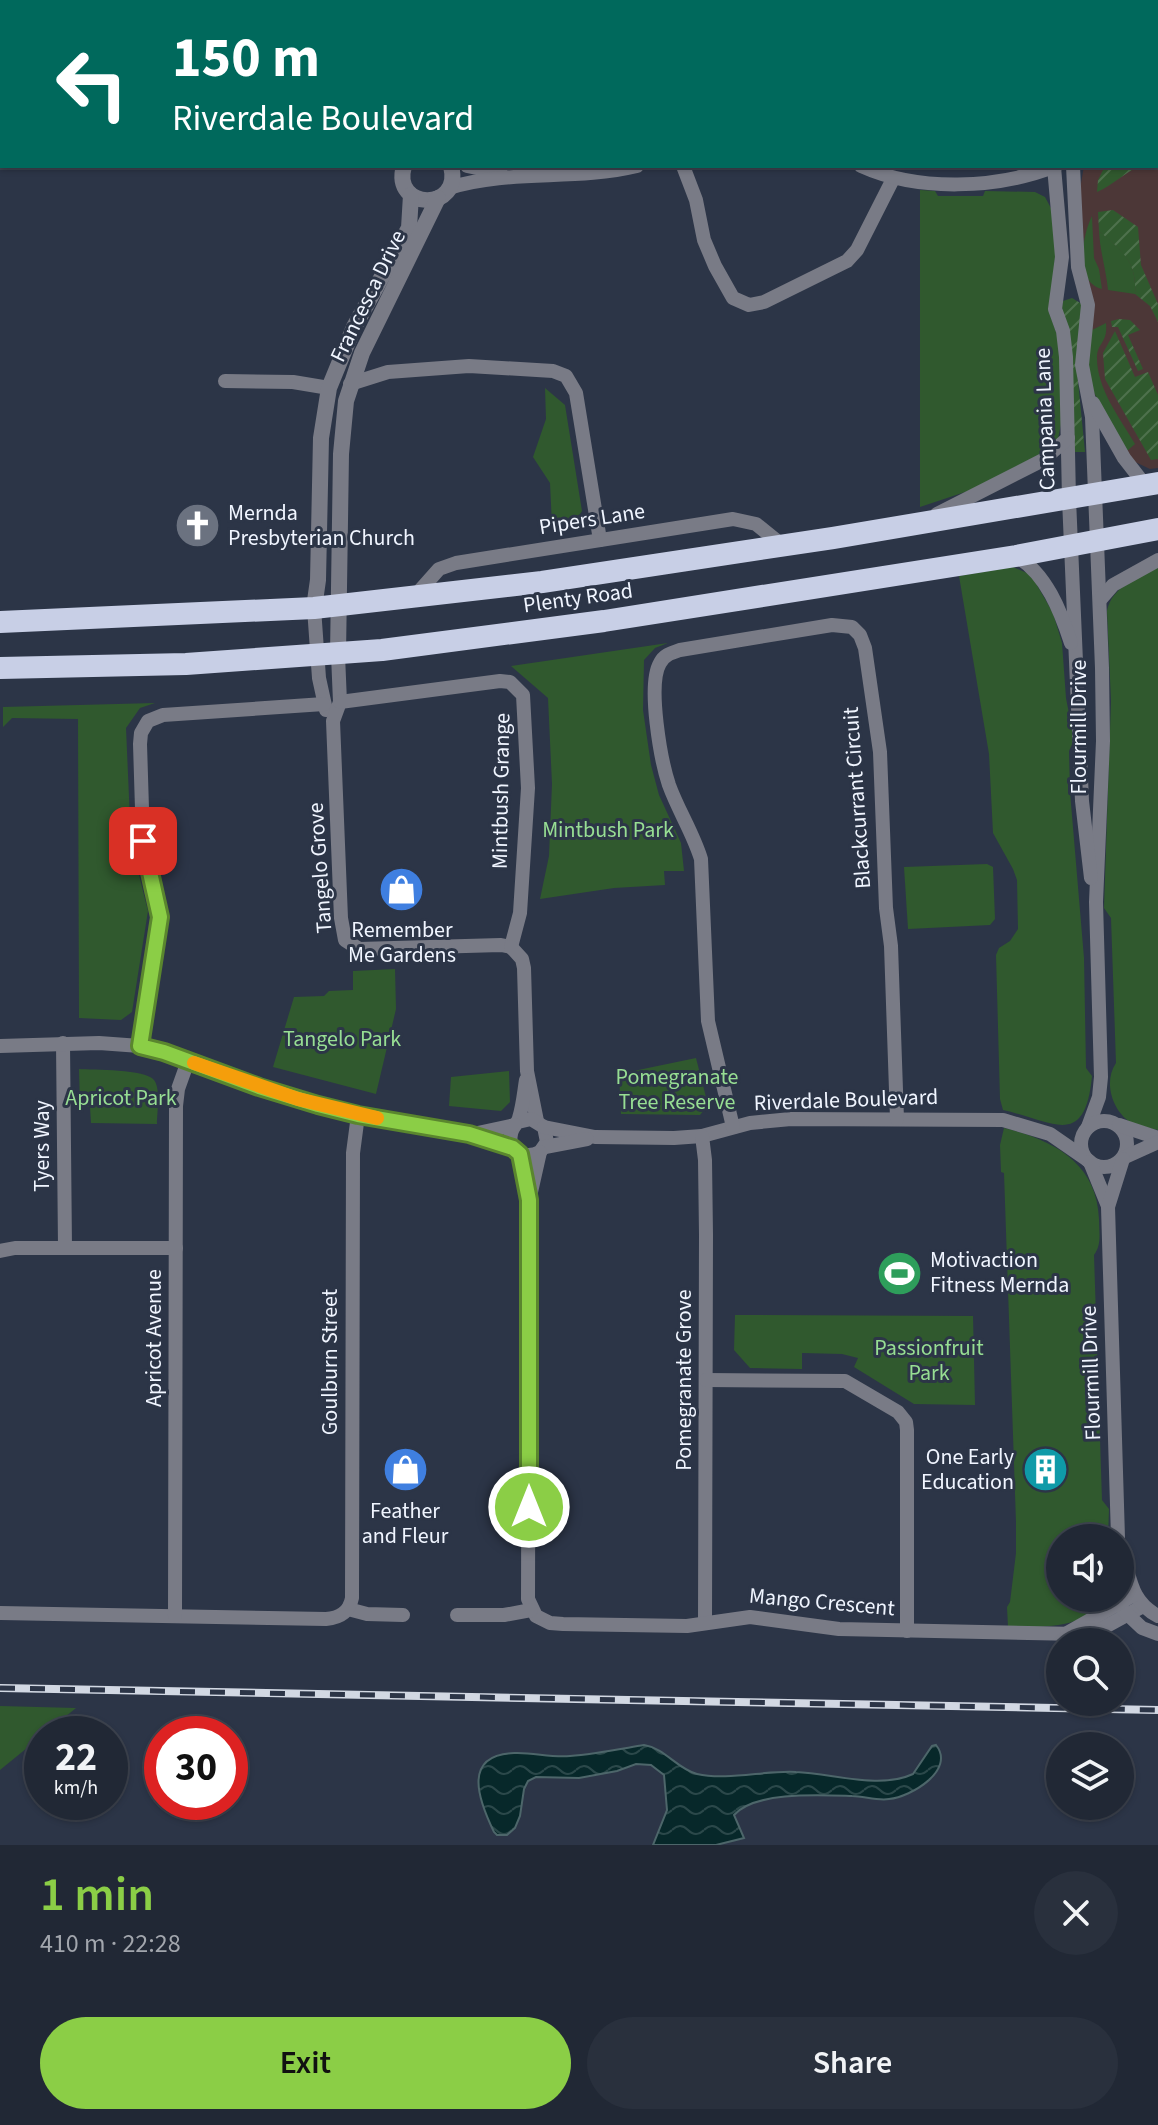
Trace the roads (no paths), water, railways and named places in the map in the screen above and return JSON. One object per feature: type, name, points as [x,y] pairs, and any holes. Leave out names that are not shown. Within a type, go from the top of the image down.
[{"type":"highway","name":"Plenty Road","points":[[0,622],[314,608],[542,582],[915,525],[1152,484]]},
{"type":"highway","name":"Plenty Road","points":[[0,668],[186,664],[328,656],[604,621],[1016,556],[1158,529]]},
{"type":"street","points":[[404,168],[402,181],[411,195],[424,201],[468,182],[513,176],[578,175],[624,168]]},
{"type":"street","points":[[444,193],[453,174],[452,168]]},
{"type":"street","points":[[476,168],[513,176]]},
{"type":"street","points":[[684,168],[696,200],[704,240],[715,266],[733,298],[749,305],[764,302],[847,261],[857,250],[893,179]]},
{"type":"street","points":[[866,168],[893,179],[921,182],[1002,181],[1048,168]]},
{"type":"street","name":"Campania Lane","points":[[1055,168],[1062,257],[1055,309],[1066,347],[1072,545]]},
{"type":"street","name":"Campania Lane","points":[[1073,168],[1078,267],[1088,305],[1081,356],[1092,417],[1097,540]]},
{"type":"street","name":"Francesca Drive","points":[[328,656],[340,606],[341,442],[350,384],[362,353],[444,193]]},
{"type":"street","name":"Francesca Drive","points":[[314,608],[318,580],[321,438],[329,388],[354,327],[409,228],[411,195]]},
{"type":"street","points":[[1059,294],[1073,289],[1083,292]]},
{"type":"street","points":[[362,353],[371,363],[388,372]]},
{"type":"street","points":[[350,384],[388,372],[469,366],[553,371],[566,376],[575,389],[600,540]]},
{"type":"street","points":[[225,381],[293,382],[329,388]]},
{"type":"street","points":[[1085,389],[1124,458],[1152,484]]},
{"type":"street","points":[[915,525],[1043,460],[1068,438]]},
{"type":"street","name":"Pipers Lane","points":[[415,596],[439,569],[456,563],[733,519],[756,524],[782,545]]},
{"type":"street","name":"Flourmill Drive","points":[[1088,1127],[1099,1097],[1101,1077],[1096,902],[1103,741],[1097,540]]},
{"type":"street","name":"Flourmill Drive","points":[[1072,545],[1083,817],[1096,902]]},
{"type":"street","name":"Flourmill Drive","points":[[1016,556],[1029,564],[1043,583],[1062,618],[1076,658]]},
{"type":"street","points":[[1100,600],[1113,585],[1158,560]]},
{"type":"street","name":"Tangelo Grove","points":[[314,608],[340,702],[333,721],[341,918],[345,940],[359,949],[511,947]]},
{"type":"street","name":"Blackcurrant Circuit","points":[[733,1127],[709,1029],[701,859],[675,801],[663,764],[657,721],[657,667],[665,656],[680,650],[832,625],[852,627],[863,639],[878,730],[886,908],[891,946],[897,1119]]},
{"type":"street","name":"Tangelo Grove","points":[[328,656],[324,704],[333,721]]},
{"type":"street","name":"Mintbush Grange","points":[[340,702],[500,681],[510,682],[523,695],[528,788],[520,913],[511,947]]},
{"type":"street","points":[[140,1046],[160,917],[143,841],[140,744],[144,727],[154,717],[163,715],[324,704]]},
{"type":"street","points":[[511,947],[522,959],[524,968],[527,1071],[540,1124],[547,1137],[529,1200]]},
{"type":"street","points":[[0,1046],[63,1043],[140,1046],[259,1087],[358,1115],[469,1134],[530,1156],[542,1150]]},
{"type":"street","name":"Tyers Way","points":[[63,1043],[65,1248]]},
{"type":"street","name":"Apricot Avenue","points":[[175,1616],[176,1106],[178,1089],[188,1061]]},
{"type":"street","points":[[527,1071],[516,1124],[510,1136],[517,1151],[529,1200],[528,1599],[531,1610]]},
{"type":"street","name":"Flourmill Drive","points":[[1101,1077],[1118,1125]]},
{"type":"street","name":"Goulburn Street","points":[[348,1609],[352,1598],[353,1153],[358,1115]]},
{"type":"street","points":[[469,1134],[531,1119],[540,1124]]},
{"type":"street","name":"Riverdale Boulevard","points":[[542,1150],[595,1137],[702,1136],[733,1127],[791,1119],[1003,1120],[1050,1134],[1089,1162]]},
{"type":"street","points":[[1106,1120],[1158,1140],[1107,1167],[1089,1162],[1081,1144],[1088,1127],[1106,1120]]},
{"type":"street","name":"Riverdale Boulevard","points":[[540,1124],[595,1137]]},
{"type":"street","points":[[1118,1125],[1127,1141],[1123,1158]]},
{"type":"street","name":"Riverdale Boulevard","points":[[1050,1134],[1088,1127]]},
{"type":"street","name":"Pomegranate Grove","points":[[702,1136],[705,1160],[705,1623]]},
{"type":"street","name":"Flourmill Drive","points":[[1118,1524],[1108,1207],[1123,1158]]},
{"type":"street","name":"Flourmill Drive","points":[[1089,1162],[1108,1207]]},
{"type":"street","points":[[0,1251],[15,1248],[176,1248]]},
{"type":"street","points":[[706,1380],[845,1381],[889,1405],[903,1417],[907,1430],[907,1631]]},
{"type":"street","points":[[1134,1588],[1138,1600],[1158,1616]]},
{"type":"street","name":"Mango Crescent","points":[[1134,1601],[1138,1600]]},
{"type":"street","points":[[0,1613],[326,1619],[340,1616],[348,1609],[367,1614],[403,1615]]},
{"type":"street","name":"Mango Crescent","points":[[457,1615],[504,1615],[531,1610],[541,1620],[550,1623],[687,1626],[750,1617],[821,1628],[1089,1633],[1114,1612]]},
{"type":"street","points":[[1127,1612],[1142,1628],[1158,1634]]},
{"type":"water","points":[[644,1745],[658,1750],[683,1768],[709,1776],[796,1772],[871,1781],[900,1779],[913,1774],[932,1746],[936,1745],[941,1754],[936,1773],[928,1781],[898,1797],[789,1796],[744,1807],[734,1815],[744,1838],[716,1845],[653,1845],[667,1810],[664,1775],[651,1765],[636,1764],[579,1778],[536,1777],[528,1781],[524,1789],[515,1828],[507,1835],[494,1832],[483,1807],[478,1782],[486,1762],[514,1753],[570,1756]]},
{"type":"railway","points":[[0,1688],[1158,1710]]},
{"type":"place","name":"Mernda Presbyterian Church","points":[[197,526]]},
{"type":"place","name":"Remember Me Gardens","points":[[402,889]]},
{"type":"place","name":"Motivaction Fitness Mernda","points":[[899,1273]]},
{"type":"place","name":"Feather and Fleur","points":[[405,1470]]},
{"type":"place","name":"One Early Education","points":[[1045,1470]]},
{"type":"park label","name":"Mintbush Park","points":[[608,830]]},
{"type":"park label","name":"Tangelo Park","points":[[342,1039]]},
{"type":"park label","name":"Pomegranate Tree Reserve","points":[[677,1090]]},
{"type":"park label","name":"Apricot Park","points":[[121,1098]]},
{"type":"park label","name":"Passionfruit Park","points":[[929,1360]]}]
